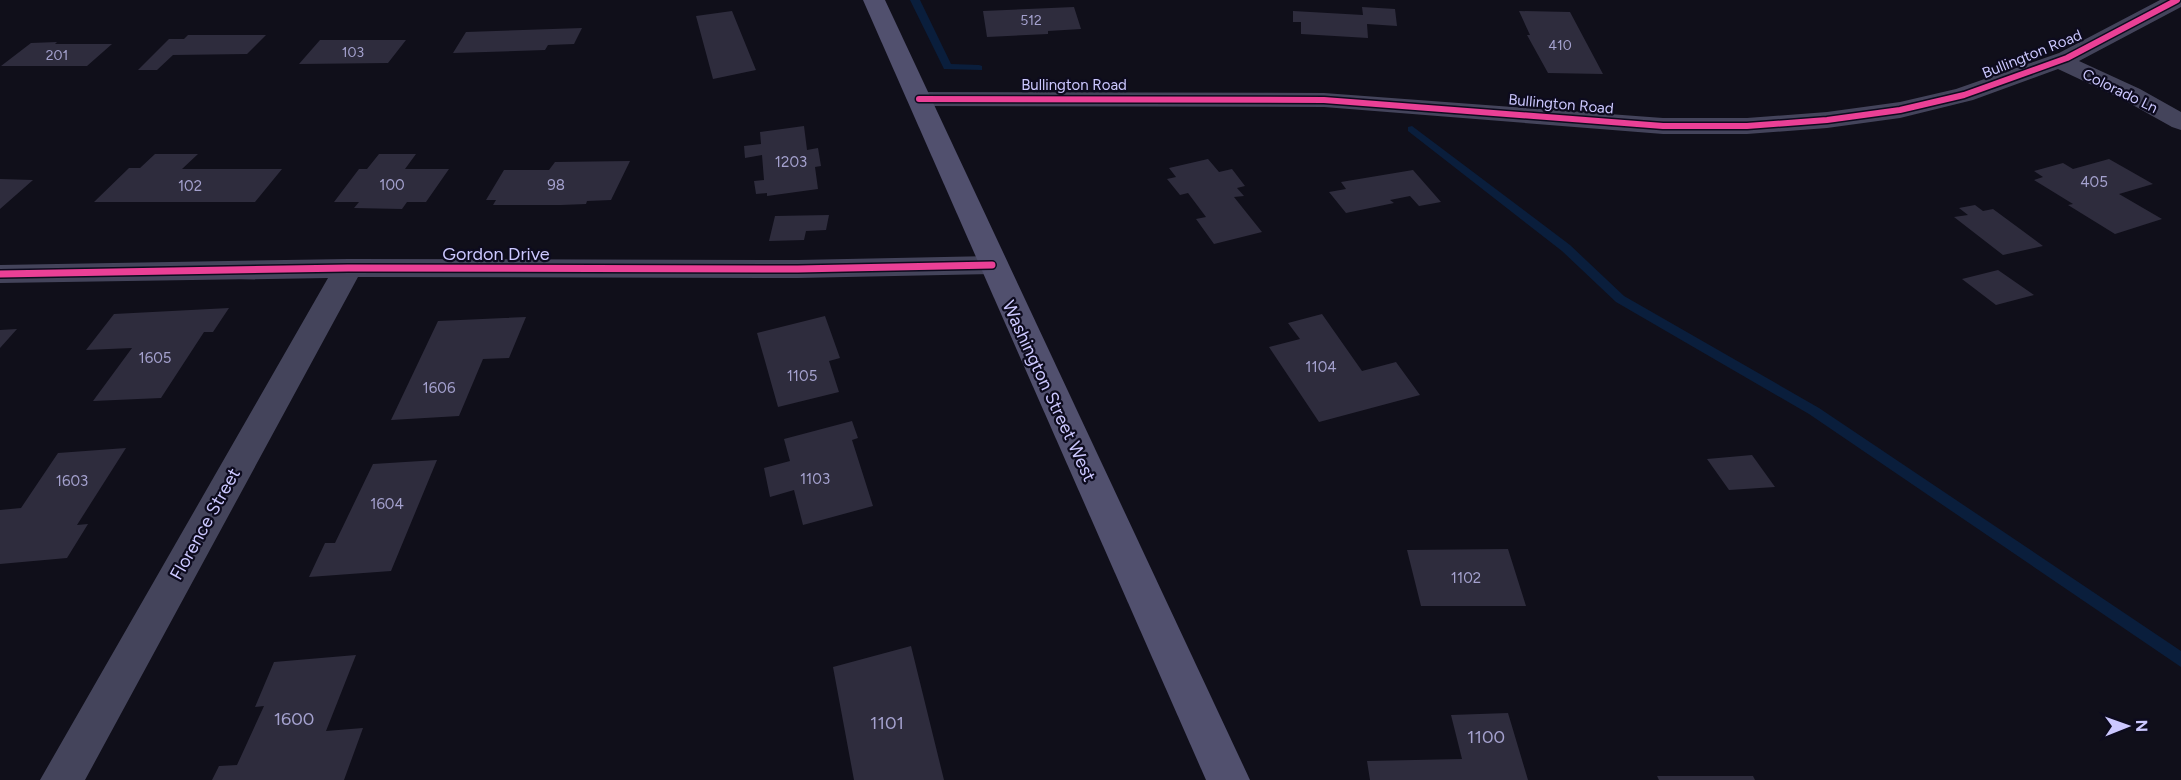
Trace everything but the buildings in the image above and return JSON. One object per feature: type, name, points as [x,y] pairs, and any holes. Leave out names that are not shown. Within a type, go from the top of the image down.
[{"type":"street","name":"Washington Street West","points":[[874,0],[1227,780]]},
{"type":"street","name":"Bullington Road","points":[[919,99],[1324,100],[1663,126],[1747,126],[1827,120],[1900,110],[1964,95],[2059,61],[2177,0]]},
{"type":"street","name":"Colorado Ln","points":[[2059,61],[2131,94],[2181,122]]},
{"type":"street","name":"Gordon Drive","points":[[0,274],[348,268],[798,269],[992,265]]},
{"type":"street","name":"Florence Street","points":[[62,780],[348,268]]},
{"type":"waterway","points":[[915,0],[947,67],[979,68]]},
{"type":"waterway","points":[[1412,129],[1566,248],[1620,299],[1814,411],[2181,660]]},
{"type":"cycle path","points":[[919,99],[1324,100],[1663,126],[1747,126],[1827,120],[1900,110],[1964,95],[2067,58],[2177,0]]},
{"type":"cycle path","points":[[0,274],[348,268],[798,269],[992,265]]}]
